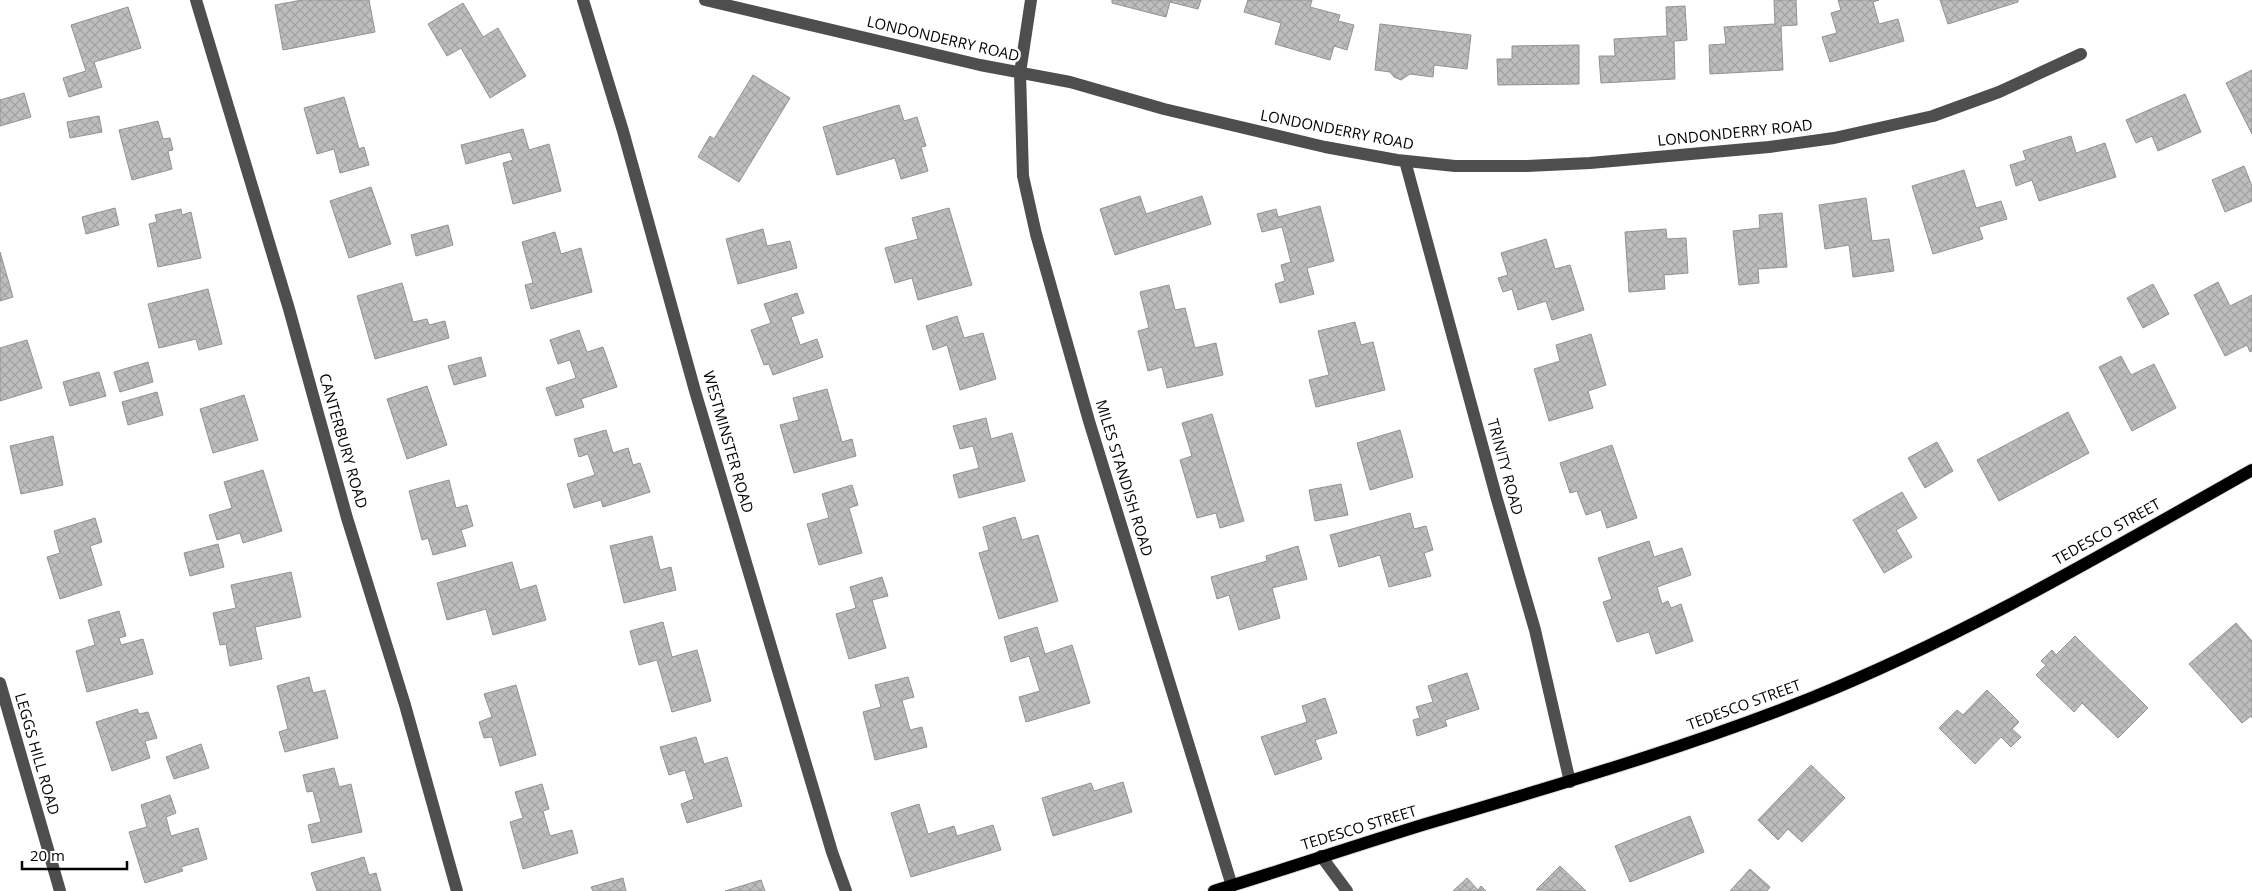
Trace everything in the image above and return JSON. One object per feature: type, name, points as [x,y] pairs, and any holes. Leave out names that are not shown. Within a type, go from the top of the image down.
[{"type":"main road","name":"TEDESCO STREET","points":[[1214,891],[1321,856],[1570,782],[1724,731],[1812,698],[1931,645],[2010,604],[2252,470]]},
{"type":"street","name":"CANTERBURY ROAD","points":[[196,0],[289,308],[347,518],[405,704],[457,891]]},
{"type":"street","name":"WESTMINSTER ROAD","points":[[583,0],[623,131],[695,391],[846,891]]},
{"type":"street","name":"LONDONDERRY ROAD","points":[[705,0],[980,66],[1070,82],[1164,109],[1325,148],[1405,161],[1456,166],[1581,164],[1713,153],[1834,138],[1933,116],[1999,92],[2082,54]]},
{"type":"street","name":"MILES STANDISH ROAD","points":[[1031,0],[1020,73],[1023,176],[1038,243],[1089,421],[1232,886]]},
{"type":"street","name":"TRINITY ROAD","points":[[1405,161],[1496,496],[1535,630],[1570,782]]},
{"type":"street","name":"LEGGS HILL ROAD","points":[[0,683],[60,891]]},
{"type":"street","points":[[1321,856],[1347,891]]},
{"type":"building","points":[[302,0],[369,0],[375,32],[283,50],[275,5]]},
{"type":"building","points":[[1112,0],[1201,0],[1198,9],[1170,2],[1166,17],[1112,3]]},
{"type":"building","points":[[1248,0],[1312,0],[1310,7],[1340,15],[1338,21],[1354,25],[1347,50],[1334,46],[1330,60],[1275,44],[1281,23],[1244,12]]},
{"type":"building","points":[[1774,0],[1796,0],[1797,25],[1781,26],[1783,70],[1710,74],[1709,45],[1726,44],[1724,27],[1775,24]]},
{"type":"building","points":[[1838,0],[1879,0],[1873,2],[1879,24],[1898,19],[1904,41],[1830,62],[1822,37],[1837,33],[1831,13],[1841,10]]},
{"type":"building","points":[[1940,0],[2018,0],[2018,2],[1948,24]]},
{"type":"building","points":[[463,3],[483,37],[498,28],[526,76],[490,98],[461,48],[447,56],[428,24]]},
{"type":"building","points":[[1685,6],[1687,40],[1674,41],[1675,79],[1601,83],[1599,56],[1615,56],[1614,39],[1667,36],[1666,7]]},
{"type":"building","points":[[128,7],[141,48],[94,62],[102,87],[69,97],[63,78],[86,71],[71,25]]},
{"type":"building","points":[[1380,24],[1471,35],[1467,69],[1434,65],[1433,77],[1410,74],[1401,80],[1394,77],[1390,72],[1375,70]]},
{"type":"building","points":[[1579,45],[1579,84],[1498,85],[1497,59],[1512,59],[1512,46]]},
{"type":"building","points":[[2252,70],[2252,134],[2226,83]]},
{"type":"building","points":[[753,75],[790,98],[739,182],[698,157],[710,136],[714,139]]},
{"type":"building","points":[[24,93],[31,117],[0,126],[0,100]]},
{"type":"building","points":[[2185,94],[2201,132],[2158,151],[2152,136],[2136,143],[2126,120]]},
{"type":"building","points":[[344,97],[359,149],[364,147],[369,165],[340,173],[334,149],[317,154],[304,108]]},
{"type":"building","points":[[899,105],[904,121],[917,117],[926,146],[921,147],[928,171],[901,179],[895,158],[837,175],[823,127]]},
{"type":"building","points":[[99,116],[102,132],[70,138],[67,122]]},
{"type":"building","points":[[158,121],[163,139],[170,138],[173,150],[168,151],[172,169],[132,180],[119,130]]},
{"type":"building","points":[[523,129],[529,150],[549,144],[561,191],[513,204],[503,163],[513,160],[510,152],[466,164],[461,145]]},
{"type":"building","points":[[2071,136],[2076,153],[2105,143],[2116,177],[2039,201],[2032,180],[2016,186],[2010,165],[2026,160],[2023,151]]},
{"type":"building","points":[[2244,166],[2252,186],[2252,201],[2225,212],[2212,180]]},
{"type":"building","points":[[1964,170],[1976,208],[2001,201],[2007,219],[1979,227],[1983,239],[1933,254],[1912,186]]},
{"type":"building","points":[[371,187],[391,244],[349,258],[330,201]]},
{"type":"building","points":[[1140,196],[1146,214],[1202,196],[1211,224],[1115,255],[1100,209]]},
{"type":"building","points":[[1866,198],[1872,241],[1889,239],[1894,271],[1853,277],[1849,245],[1825,249],[1819,205]]},
{"type":"building","points":[[1320,206],[1334,261],[1307,268],[1314,294],[1280,303],[1275,284],[1285,281],[1281,265],[1291,262],[1282,227],[1262,232],[1257,214],[1276,209],[1278,217]]},
{"type":"building","points":[[115,208],[119,225],[86,234],[82,217]]},
{"type":"building","points":[[949,208],[972,285],[918,300],[912,278],[895,283],[885,248],[918,239],[912,218]]},
{"type":"building","points":[[181,209],[182,215],[191,212],[201,258],[158,267],[149,224],[157,222],[155,215]]},
{"type":"building","points":[[1782,213],[1787,267],[1758,269],[1759,283],[1739,285],[1733,231],[1760,228],[1759,215]]},
{"type":"building","points":[[448,225],[453,245],[416,256],[411,235]]},
{"type":"building","points":[[763,229],[767,246],[790,241],[797,268],[738,284],[726,239]]},
{"type":"building","points":[[1666,229],[1667,239],[1686,238],[1688,273],[1664,275],[1665,289],[1629,292],[1625,232]]},
{"type":"building","points":[[555,232],[561,254],[581,248],[592,292],[531,309],[525,285],[533,283],[522,242]]},
{"type":"building","points":[[1546,239],[1555,269],[1570,265],[1584,310],[1552,320],[1546,301],[1518,310],[1512,289],[1503,292],[1498,278],[1508,275],[1501,253]]},
{"type":"building","points":[[0,252],[13,297],[0,301]]},
{"type":"building","points":[[2218,282],[2230,306],[2252,295],[2252,351],[2250,352],[2247,345],[2225,356],[2194,295]]},
{"type":"building","points":[[402,283],[413,322],[427,319],[429,325],[445,321],[449,338],[375,359],[357,296]]},
{"type":"building","points":[[2153,284],[2169,314],[2143,328],[2127,298]]},
{"type":"building","points":[[1169,285],[1175,310],[1185,308],[1195,348],[1216,343],[1223,375],[1167,388],[1162,367],[1148,371],[1138,331],[1149,328],[1140,292]]},
{"type":"building","points":[[208,289],[222,344],[199,350],[196,339],[159,348],[148,304]]},
{"type":"building","points":[[797,293],[804,313],[791,317],[800,345],[817,339],[823,357],[773,375],[769,364],[764,365],[751,330],[771,323],[764,304]]},
{"type":"building","points":[[957,316],[964,338],[983,333],[996,379],[960,390],[947,345],[933,350],[926,326]]},
{"type":"building","points":[[1355,322],[1361,345],[1373,342],[1385,390],[1316,407],[1309,380],[1329,375],[1318,331]]},
{"type":"building","points":[[579,330],[587,352],[603,347],[617,387],[581,399],[584,407],[556,416],[546,388],[576,378],[570,360],[558,364],[550,340]]},
{"type":"building","points":[[1591,334],[1606,385],[1588,391],[1593,408],[1549,421],[1534,369],[1560,361],[1556,345]]},
{"type":"building","points":[[27,340],[42,388],[0,401],[0,348]]},
{"type":"building","points":[[2121,356],[2131,375],[2154,364],[2176,408],[2132,431],[2099,367]]},
{"type":"building","points":[[481,357],[486,376],[454,385],[448,366]]},
{"type":"building","points":[[148,362],[153,382],[120,392],[114,372]]},
{"type":"building","points":[[99,372],[106,396],[70,406],[63,382]]},
{"type":"building","points":[[427,386],[447,445],[407,459],[387,399]]},
{"type":"building","points":[[827,389],[842,442],[852,439],[856,456],[794,473],[780,425],[799,420],[793,398]]},
{"type":"building","points":[[157,392],[163,415],[128,425],[122,402]]},
{"type":"building","points":[[244,395],[258,440],[213,453],[200,409]]},
{"type":"building","points":[[2068,412],[2089,453],[1999,501],[1977,460]]},
{"type":"building","points":[[1212,414],[1244,521],[1220,528],[1216,513],[1197,518],[1180,460],[1192,456],[1182,423]]},
{"type":"building","points":[[986,418],[991,439],[1012,433],[1025,481],[959,498],[953,475],[979,468],[973,446],[960,449],[953,426]]},
{"type":"building","points":[[606,430],[613,453],[628,448],[633,465],[640,463],[650,492],[603,507],[601,500],[574,508],[567,484],[595,475],[588,454],[579,457],[574,439]]},
{"type":"building","points":[[1400,430],[1413,477],[1370,490],[1357,443]]},
{"type":"building","points":[[53,436],[63,485],[21,494],[10,446]]},
{"type":"building","points":[[1937,442],[1953,471],[1925,488],[1908,458]]},
{"type":"building","points":[[1612,445],[1637,518],[1607,528],[1601,510],[1586,515],[1577,491],[1570,493],[1560,463]]},
{"type":"building","points":[[263,470],[282,531],[243,543],[240,533],[217,540],[209,515],[232,508],[224,482]]},
{"type":"building","points":[[449,480],[456,508],[467,505],[473,526],[461,530],[466,546],[433,555],[428,538],[422,540],[409,491]]},
{"type":"building","points":[[1341,484],[1348,515],[1315,521],[1309,490]]},
{"type":"building","points":[[852,485],[858,505],[849,508],[862,553],[819,565],[807,524],[829,518],[822,494]]},
{"type":"building","points":[[1902,492],[1917,518],[1896,530],[1912,557],[1884,573],[1853,520]]},
{"type":"building","points":[[1410,513],[1414,529],[1426,526],[1433,550],[1424,553],[1431,576],[1389,587],[1380,555],[1339,567],[1330,535]]},
{"type":"building","points":[[1015,517],[1022,540],[1038,535],[1058,601],[999,619],[979,553],[989,550],[983,527]]},
{"type":"building","points":[[95,518],[102,542],[90,546],[102,585],[60,599],[47,557],[60,553],[54,531]]},
{"type":"building","points":[[652,536],[660,570],[671,567],[676,590],[624,603],[610,546]]},
{"type":"building","points":[[1649,541],[1654,557],[1682,548],[1691,575],[1657,587],[1662,604],[1668,601],[1671,608],[1681,604],[1693,641],[1656,654],[1649,632],[1617,642],[1603,602],[1612,599],[1598,558]]},
{"type":"building","points":[[218,544],[224,567],[190,576],[184,553]]},
{"type":"building","points":[[1298,546],[1307,579],[1272,588],[1280,618],[1239,630],[1229,595],[1217,599],[1211,577],[1267,561],[1266,556]]},
{"type":"building","points":[[512,562],[520,590],[536,585],[546,620],[493,635],[486,609],[447,620],[437,583]]},
{"type":"building","points":[[291,572],[301,617],[255,627],[262,659],[230,666],[226,644],[220,645],[213,613],[236,608],[231,585]]},
{"type":"building","points":[[882,577],[888,596],[872,600],[886,648],[849,659],[836,614],[856,608],[850,587]]},
{"type":"building","points":[[119,611],[126,636],[119,638],[121,645],[143,639],[153,674],[87,692],[76,651],[95,645],[88,620]]},
{"type":"building","points":[[663,622],[672,657],[697,650],[711,701],[672,712],[657,660],[639,665],[630,631]]},
{"type":"building","points":[[2236,623],[2252,641],[2252,718],[2251,716],[2242,723],[2189,664]]},
{"type":"building","points":[[1037,627],[1045,654],[1072,645],[1090,703],[1026,722],[1019,697],[1040,691],[1029,656],[1011,662],[1004,637]]},
{"type":"building","points":[[2075,636],[2148,708],[2118,738],[2082,703],[2074,712],[2036,675],[2046,665],[2041,661],[2052,650],[2056,655]]},
{"type":"building","points":[[1467,673],[1479,709],[1445,720],[1447,726],[1417,736],[1413,720],[1420,718],[1416,707],[1433,702],[1428,686]]},
{"type":"building","points":[[309,677],[313,693],[325,690],[338,738],[285,752],[279,732],[288,729],[277,686]]},
{"type":"building","points":[[908,677],[914,697],[902,700],[910,730],[922,727],[927,747],[875,760],[863,712],[881,707],[875,685]]},
{"type":"building","points":[[516,685],[536,755],[500,766],[492,737],[484,738],[479,722],[492,717],[484,694]]},
{"type":"building","points":[[1987,690],[2019,722],[2012,729],[2021,737],[2011,747],[2001,737],[1975,764],[1939,728],[1957,710],[1963,715]]},
{"type":"building","points":[[1325,698],[1337,733],[1315,740],[1322,759],[1275,775],[1261,737],[1307,722],[1302,706]]},
{"type":"building","points":[[137,709],[139,714],[148,712],[157,738],[145,741],[150,758],[112,771],[96,722]]},
{"type":"building","points":[[696,737],[704,764],[727,757],[742,806],[687,823],[681,804],[694,799],[685,770],[669,775],[660,747]]},
{"type":"building","points":[[201,744],[209,768],[174,779],[166,757]]},
{"type":"building","points":[[1811,765],[1845,798],[1802,842],[1788,829],[1778,840],[1758,820]]},
{"type":"building","points":[[334,768],[339,787],[351,784],[362,832],[312,843],[308,825],[321,822],[313,791],[307,792],[303,775]]},
{"type":"building","points":[[1123,782],[1132,812],[1053,836],[1042,798],[1091,783],[1094,791]]},
{"type":"building","points":[[542,784],[549,809],[543,811],[550,836],[572,830],[578,853],[523,869],[510,822],[523,818],[515,792]]},
{"type":"building","points":[[170,795],[176,813],[166,817],[171,836],[198,828],[207,859],[181,867],[183,871],[145,883],[129,832],[147,827],[141,805]]},
{"type":"building","points":[[919,804],[928,834],[954,826],[957,836],[993,825],[1001,850],[911,877],[891,813]]},
{"type":"building","points":[[1690,816],[1704,852],[1630,882],[1615,846]]},
{"type":"building","points":[[364,857],[369,875],[376,873],[381,891],[317,891],[311,873]]},
{"type":"building","points":[[1560,866],[1586,891],[1536,890]]},
{"type":"building","points":[[1750,869],[1770,887],[1767,891],[1730,891]]},
{"type":"building","points":[[623,878],[626,891],[593,891],[591,887]]},
{"type":"building","points":[[1467,878],[1478,890],[1481,886],[1486,891],[1453,891]]},
{"type":"building","points":[[761,880],[765,891],[725,891]]}]
